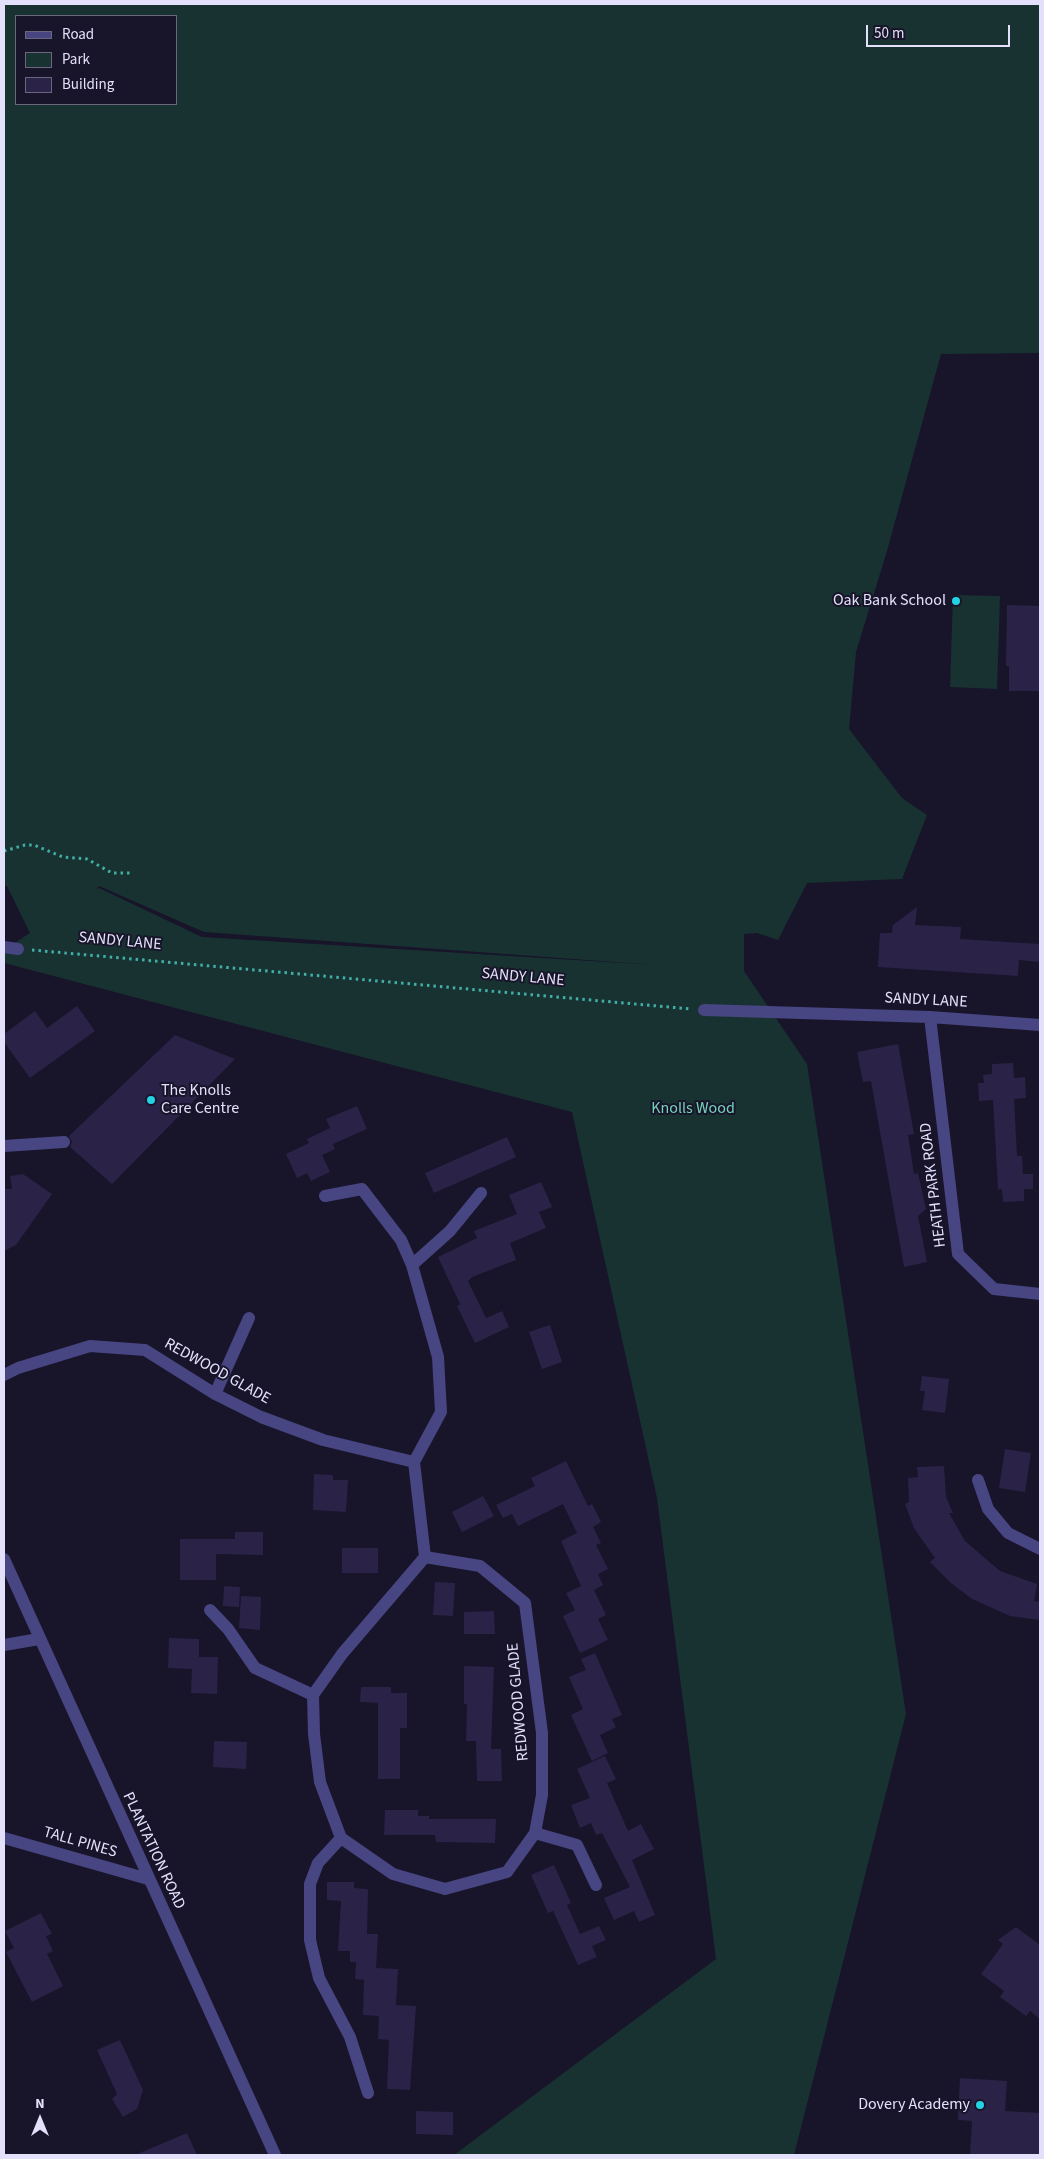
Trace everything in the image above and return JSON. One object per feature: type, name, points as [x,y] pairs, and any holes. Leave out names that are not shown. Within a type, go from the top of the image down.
[{"type":"street","points":[[4,947],[18,949]]},
{"type":"street","name":"SANDY LANE","points":[[704,1010],[930,1017],[1040,1025]]},
{"type":"street","name":"HEATH PARK ROAD","points":[[930,1017],[958,1254],[994,1289],[1040,1294]]},
{"type":"street","points":[[4,1146],[64,1142]]},
{"type":"street","points":[[325,1196],[362,1189],[401,1240],[412,1265],[438,1357],[441,1412],[414,1462],[425,1557],[342,1654],[313,1695],[314,1734],[320,1782],[341,1838],[318,1863],[310,1884],[310,1940],[318,1978],[350,2036],[368,2093]]},
{"type":"street","points":[[412,1265],[450,1231],[481,1193]]},
{"type":"street","points":[[215,1394],[249,1318]]},
{"type":"street","name":"REDWOOD GLADE","points":[[4,1375],[18,1368],[90,1346],[145,1350],[215,1394],[261,1417],[323,1440],[414,1462]]},
{"type":"street","points":[[978,1480],[988,1509],[1008,1533],[1040,1549]]},
{"type":"street","name":"REDWOOD GLADE","points":[[341,1838],[393,1874],[445,1889],[507,1872],[535,1833],[542,1795],[542,1733],[525,1603],[480,1566],[425,1557]]},
{"type":"street","name":"PLANTATION ROAD","points":[[4,1559],[39,1640],[275,2155]]},
{"type":"street","points":[[210,1610],[228,1629],[255,1668],[313,1695]]},
{"type":"street","points":[[4,1645],[39,1640]]},
{"type":"street","points":[[535,1833],[577,1845],[596,1885]]},
{"type":"street","name":"TALL PINES","points":[[4,1838],[148,1879]]},
{"type":"path","points":[[4,850],[34,845],[63,857],[87,859],[112,873],[130,873]]},
{"type":"path","name":"SANDY LANE","points":[[18,949],[704,1010]]},
{"type":"green space","name":"Knolls Wood","points":[[4,4],[1040,4],[1040,353],[941,354],[887,551],[856,652],[849,729],[902,798],[927,815],[902,879],[807,883],[778,940],[757,933],[744,934],[744,971],[807,1064],[906,1714],[794,2155],[454,2155],[716,1959],[657,1498],[572,1112],[4,963],[4,950],[30,933],[7,886],[4,885]],"holes":[[[99,886],[204,932],[656,965],[202,937],[99,888],[96,889]]]},
{"type":"green space","points":[[953,595],[1000,596],[997,689],[950,687]]},
{"type":"building","points":[[1007,605],[1040,606],[1040,691],[1009,691],[1009,666],[1006,666]]},
{"type":"building","points":[[917,907],[915,925],[961,927],[960,939],[1040,944],[1040,962],[1019,960],[1018,976],[878,967],[880,933],[892,933],[893,925]]},
{"type":"building","points":[[77,1006],[95,1031],[30,1078],[4,1042],[4,1034],[35,1011],[47,1028]]},
{"type":"building","name":"The Knolls Care Centre","points":[[175,1035],[235,1059],[112,1184],[70,1147],[72,1142],[69,1136]]},
{"type":"building","points":[[898,1044],[914,1134],[908,1135],[914,1174],[918,1173],[926,1209],[918,1216],[927,1262],[904,1267],[871,1081],[863,1082],[857,1052]]},
{"type":"building","points":[[1013,1063],[1014,1078],[1025,1077],[1026,1098],[1014,1099],[1017,1156],[1022,1156],[1023,1174],[1033,1174],[1033,1189],[1024,1189],[1024,1201],[1003,1202],[1002,1189],[998,1190],[993,1100],[979,1101],[978,1083],[984,1083],[983,1075],[992,1074],[992,1064]]},
{"type":"building","points":[[357,1106],[367,1129],[333,1144],[335,1149],[322,1155],[330,1172],[311,1181],[307,1173],[297,1178],[286,1154],[309,1143],[307,1139],[330,1128],[326,1119]]},
{"type":"building","points":[[507,1137],[516,1157],[434,1193],[425,1173]]},
{"type":"building","points":[[23,1174],[52,1194],[16,1245],[4,1251],[4,1189],[12,1189],[10,1176]]},
{"type":"building","points":[[541,1182],[552,1207],[539,1212],[546,1228],[510,1243],[516,1260],[472,1277],[468,1281],[486,1318],[502,1311],[509,1327],[475,1343],[457,1306],[460,1304],[438,1257],[477,1238],[474,1231],[517,1214],[509,1195]]},
{"type":"building","points":[[550,1325],[562,1362],[542,1369],[529,1332]]},
{"type":"building","points":[[922,1376],[949,1379],[945,1413],[922,1410],[925,1391],[920,1391]]},
{"type":"building","points":[[1005,1449],[1031,1453],[1025,1492],[999,1488]]},
{"type":"building","points":[[566,1461],[588,1506],[592,1504],[601,1522],[593,1527],[601,1543],[596,1545],[608,1569],[598,1574],[603,1585],[594,1590],[606,1615],[598,1619],[608,1640],[580,1653],[563,1616],[575,1610],[566,1593],[581,1586],[561,1541],[577,1533],[563,1504],[518,1526],[512,1514],[503,1518],[496,1505],[535,1486],[531,1478]]},
{"type":"building","points":[[944,1466],[946,1497],[953,1513],[949,1513],[965,1541],[1000,1571],[1037,1584],[1034,1601],[1040,1602],[1040,1620],[1010,1616],[972,1599],[951,1583],[930,1562],[935,1558],[914,1528],[905,1504],[909,1502],[908,1478],[918,1477],[917,1467]]},
{"type":"building","points":[[314,1474],[333,1475],[333,1480],[348,1480],[346,1512],[313,1510]]},
{"type":"building","points":[[483,1496],[494,1516],[462,1532],[452,1512]]},
{"type":"building","points":[[235,1532],[263,1532],[263,1555],[216,1554],[216,1580],[180,1580],[180,1539],[235,1539]]},
{"type":"building","points":[[342,1548],[378,1548],[378,1573],[342,1573]]},
{"type":"building","points":[[435,1582],[455,1583],[453,1616],[433,1615]]},
{"type":"building","points":[[224,1586],[240,1587],[239,1607],[223,1606]]},
{"type":"building","points":[[241,1596],[261,1597],[260,1630],[239,1628]]},
{"type":"building","points":[[494,1611],[495,1634],[464,1634],[464,1612]]},
{"type":"building","points":[[169,1638],[199,1639],[199,1657],[218,1657],[217,1694],[191,1693],[192,1669],[168,1668]]},
{"type":"building","points":[[595,1653],[622,1715],[612,1719],[616,1727],[600,1735],[608,1753],[592,1761],[571,1715],[583,1709],[569,1677],[586,1670],[581,1659]]},
{"type":"building","points":[[464,1666],[494,1667],[491,1749],[501,1749],[502,1781],[477,1781],[476,1741],[466,1741],[467,1704],[464,1704]]},
{"type":"building","points":[[361,1687],[391,1687],[391,1693],[407,1693],[407,1728],[400,1728],[400,1779],[378,1779],[378,1703],[360,1702]]},
{"type":"building","points":[[214,1741],[247,1742],[246,1769],[213,1767]]},
{"type":"building","points":[[605,1756],[616,1779],[607,1783],[628,1831],[641,1824],[654,1849],[632,1860],[655,1915],[639,1922],[634,1911],[614,1920],[604,1898],[630,1887],[602,1833],[596,1835],[591,1823],[580,1828],[571,1805],[590,1798],[577,1769]]},
{"type":"building","points":[[385,1810],[418,1810],[418,1816],[429,1816],[429,1819],[496,1819],[495,1843],[436,1842],[435,1835],[384,1835]]},
{"type":"building","points":[[554,1865],[571,1903],[567,1905],[580,1934],[599,1926],[606,1940],[592,1946],[597,1957],[578,1965],[553,1911],[548,1913],[531,1875]]},
{"type":"building","points":[[327,1882],[354,1882],[354,1888],[368,1889],[367,1934],[378,1934],[376,1968],[398,1969],[396,2005],[416,2006],[410,2090],[387,2089],[389,2040],[378,2039],[379,2016],[363,2015],[364,1980],[355,1979],[356,1962],[350,1962],[350,1951],[338,1951],[341,1901],[327,1900]]},
{"type":"building","points":[[41,1913],[52,1934],[46,1936],[53,1951],[47,1954],[63,1986],[32,2002],[6,1952],[14,1948],[5,1931]]},
{"type":"building","points":[[1016,1927],[1040,1945],[1040,2019],[1030,2011],[1026,2016],[1000,1997],[1004,1991],[981,1974],[1003,1944],[998,1940]]},
{"type":"building","points":[[120,2040],[143,2090],[137,2109],[123,2117],[112,2099],[117,2094],[97,2050]]},
{"type":"building","points":[[960,2078],[1007,2081],[1005,2111],[1040,2113],[1040,2155],[970,2155],[972,2121],[958,2120]]},
{"type":"building","points":[[416,2111],[453,2112],[453,2135],[416,2134]]},
{"type":"building","points":[[187,2133],[197,2155],[135,2155]]},
{"type":"place","name":"Oak Bank School","points":[[956,601]]},
{"type":"place","name":"The Knolls Care Centre","points":[[151,1100]]},
{"type":"place","name":"Dovery Academy","points":[[980,2105]]}]
